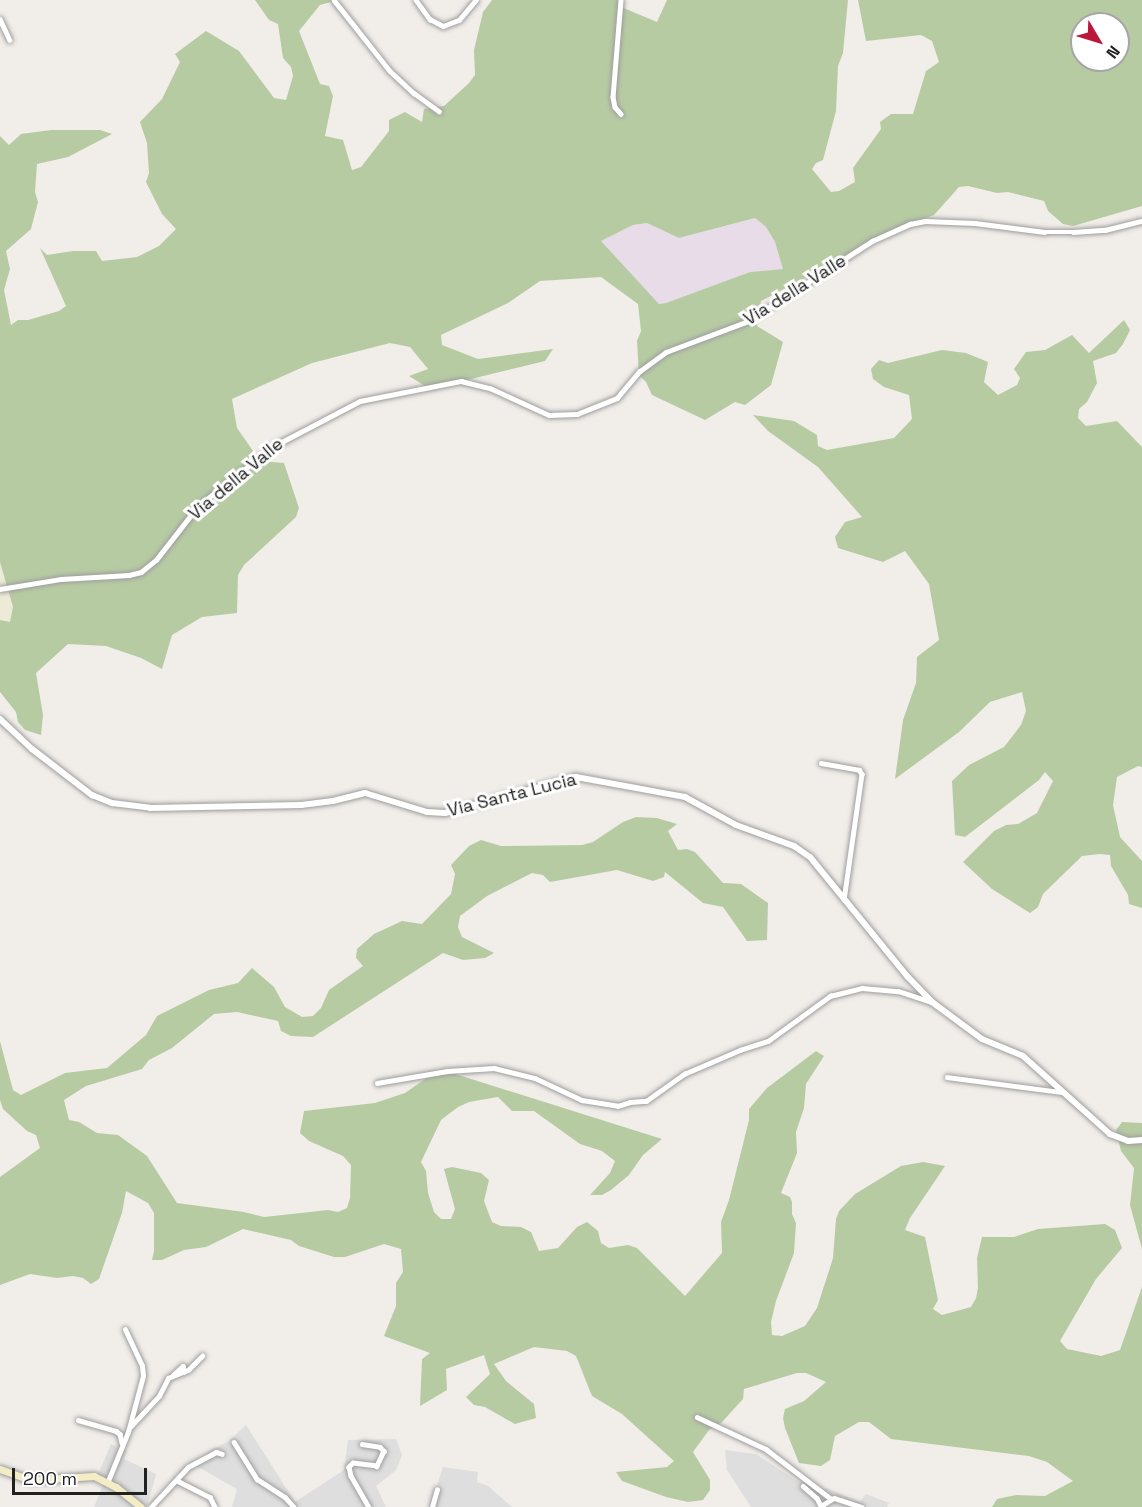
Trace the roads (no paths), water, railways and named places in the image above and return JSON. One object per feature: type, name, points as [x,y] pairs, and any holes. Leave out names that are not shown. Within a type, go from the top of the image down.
[{"type":"main road","points":[[0,1469],[31,1480],[84,1475],[108,1481],[141,1507]]},
{"type":"street","points":[[333,0],[390,71],[438,111]]},
{"type":"street","points":[[416,0],[430,19],[443,26],[459,20],[476,0]]},
{"type":"street","points":[[621,0],[613,97],[615,107],[621,114]]},
{"type":"street","points":[[0,19],[9,40]]},
{"type":"street","name":"Via della Valle","points":[[0,589],[62,579],[129,575],[141,572],[156,560],[198,506],[274,446],[360,401],[461,381],[490,388],[549,415],[577,414],[617,398],[640,370],[666,352],[746,322],[877,238],[910,224],[922,221],[975,223],[1044,232],[1073,232],[1105,230],[1142,220]]},
{"type":"street","name":"Via Santa Lucia","points":[[0,719],[32,749],[92,795],[112,803],[150,808],[301,805],[368,793],[422,811],[441,813],[576,777],[679,795],[736,825],[804,852],[821,867],[844,900],[908,977],[932,1002],[979,1037],[1023,1056],[1110,1134],[1128,1141],[1142,1140]]},
{"type":"street","points":[[821,763],[859,770],[862,774],[844,900]]},
{"type":"street","points":[[378,1083],[447,1071],[463,1072],[494,1068],[535,1078],[595,1104],[618,1106],[630,1102],[646,1101],[684,1074],[768,1041],[830,996],[862,988],[898,991],[932,1002]]},
{"type":"street","points":[[947,1077],[1061,1092]]},
{"type":"street","points":[[108,1481],[128,1432],[144,1372],[125,1330]]},
{"type":"street","points":[[128,1432],[135,1420],[159,1396],[171,1376],[184,1372],[202,1356]]},
{"type":"street","points":[[697,1417],[766,1449],[830,1498],[862,1507]]},
{"type":"street","points":[[78,1420],[118,1431],[122,1447]]},
{"type":"street","points":[[234,1442],[256,1479],[285,1497],[294,1507]]},
{"type":"street","points":[[362,1444],[380,1447],[384,1452],[377,1466],[353,1463],[350,1467],[351,1476],[369,1507]]},
{"type":"street","points":[[151,1507],[178,1481],[188,1467],[216,1452],[222,1454]]},
{"type":"street","points":[[178,1481],[210,1497],[215,1507]]},
{"type":"street","points":[[803,1486],[819,1500],[820,1506],[830,1498]]},
{"type":"street","points":[[432,1507],[437,1490]]}]
